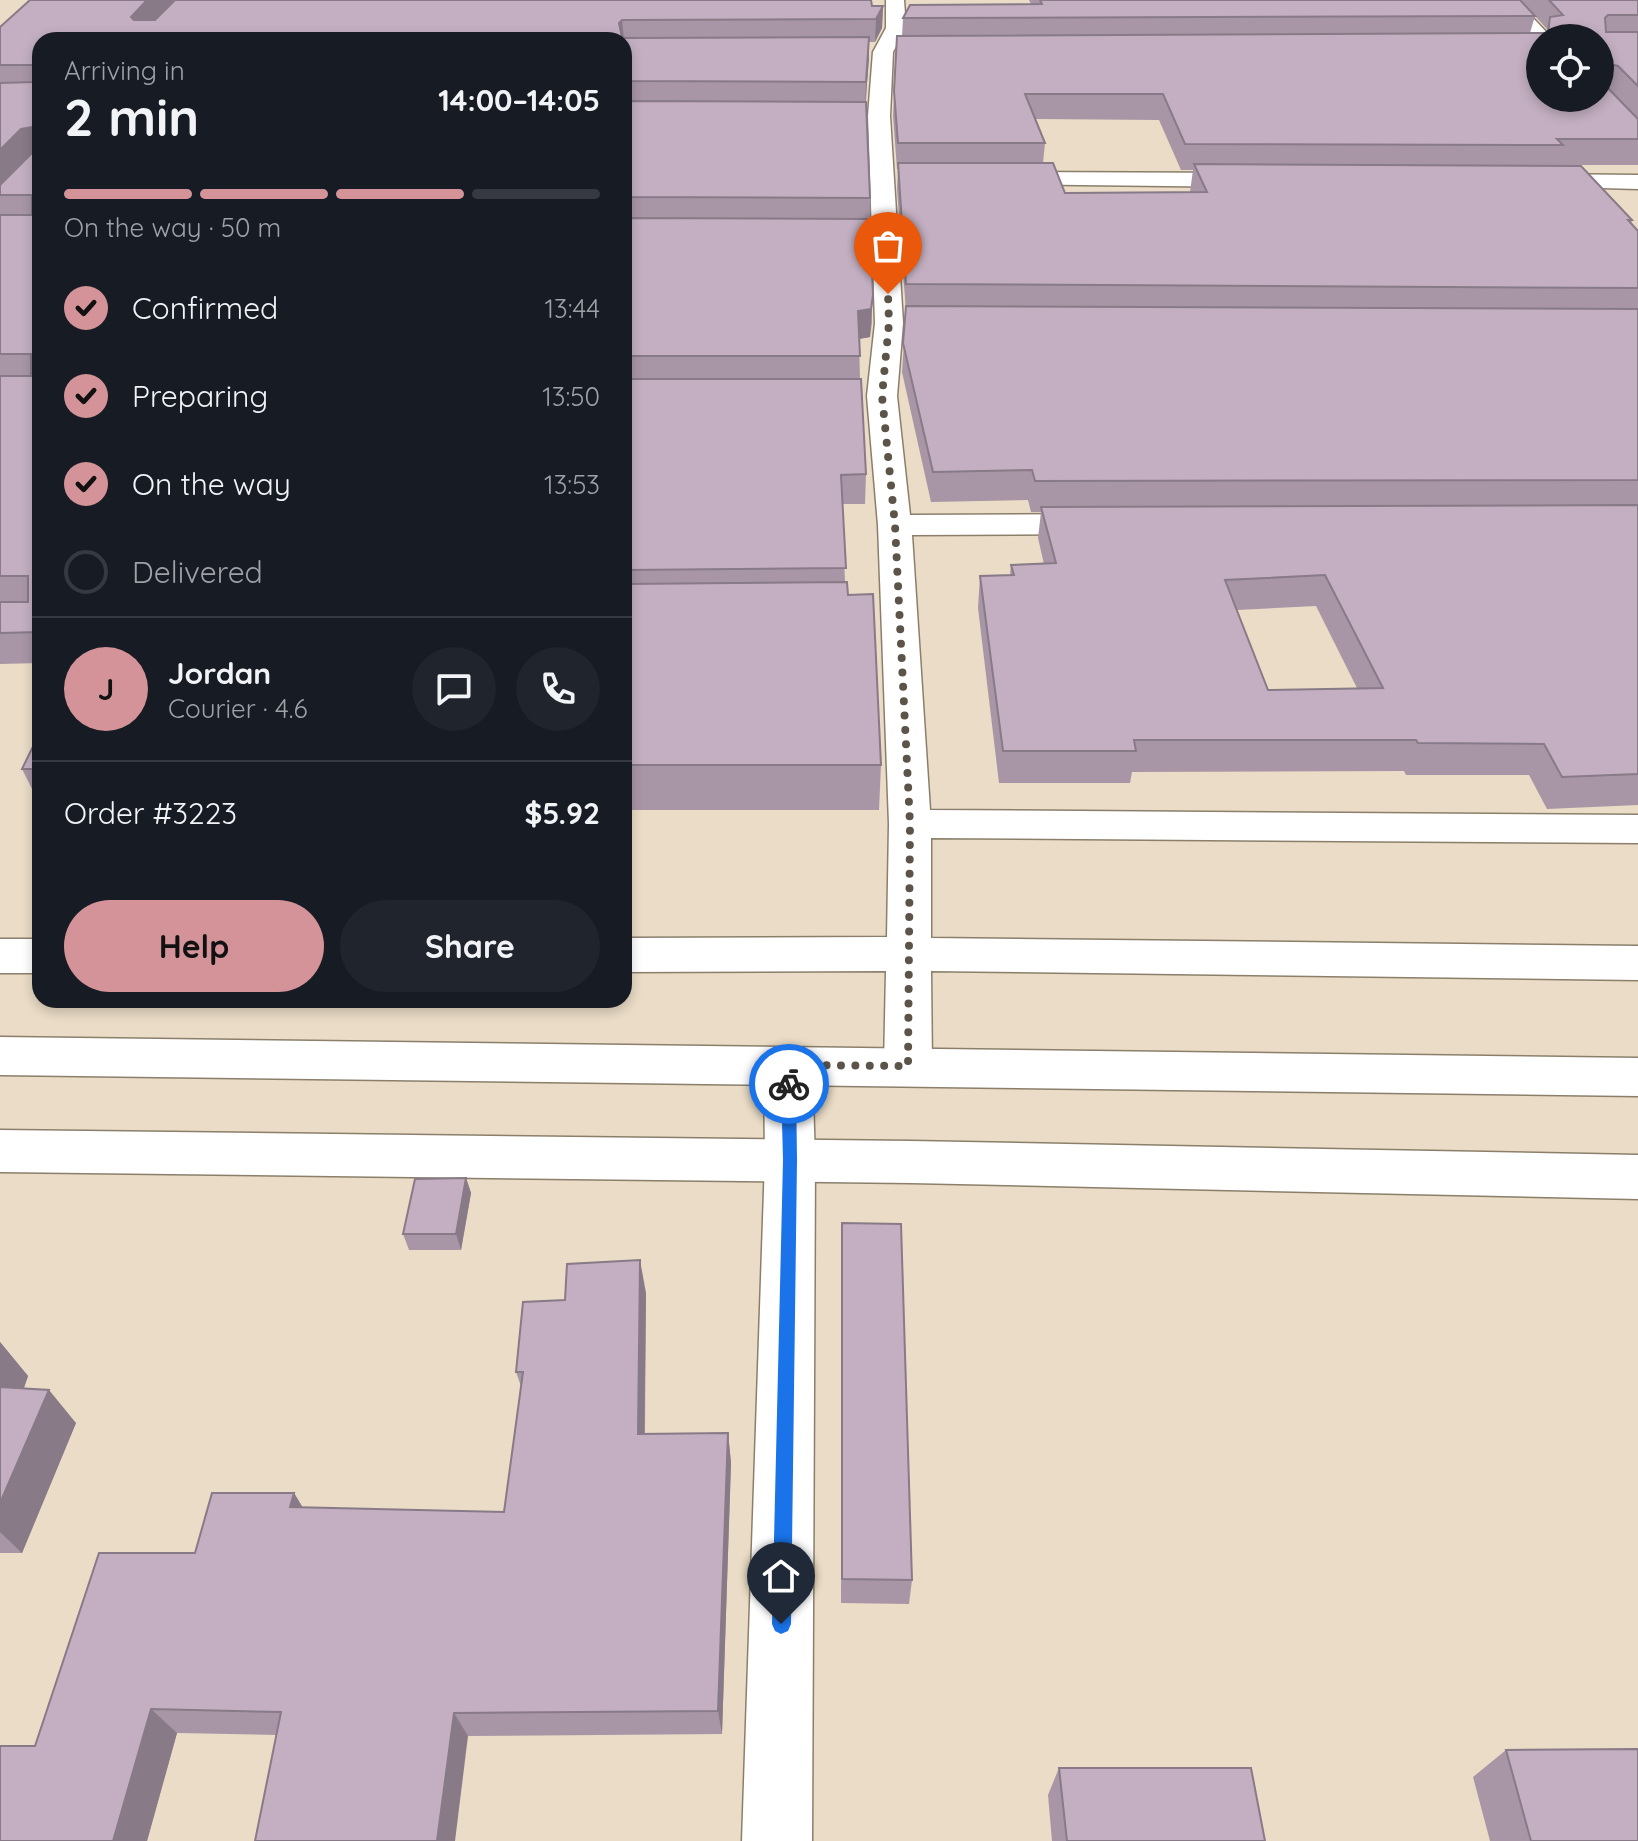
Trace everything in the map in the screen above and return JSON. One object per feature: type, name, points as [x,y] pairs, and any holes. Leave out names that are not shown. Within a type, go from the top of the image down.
[{"type":"street","points":[[895,0],[896,28],[871,116],[892,179],[871,235],[905,323],[867,396],[895,525],[882,612],[910,824],[908,1066]]},
{"type":"street","points":[[1505,0],[1526,32]]},
{"type":"street","points":[[978,179],[1277,180]]},
{"type":"street","points":[[1512,181],[1638,182]]},
{"type":"street","points":[[895,525],[1132,524]]},
{"type":"street","points":[[910,824],[1638,829]]},
{"type":"street","points":[[632,955],[909,954],[1638,963]]},
{"type":"street","points":[[0,956],[32,956]]},
{"type":"street","points":[[0,1056],[1638,1077]]},
{"type":"street","points":[[777,1841],[790,1160],[788,1065]]},
{"type":"street","points":[[0,1151],[790,1160],[1638,1177]]},
{"type":"building","points":[[30,0],[147,0],[131,17],[134,20],[155,20],[175,0],[871,0],[872,6],[883,6],[876,19],[622,20],[619,23],[621,32],[32,32],[32,65],[0,65],[0,27]]},
{"type":"building","points":[[1040,0],[1520,0],[1535,16],[903,18],[910,5],[1042,4]]},
{"type":"building","points":[[1549,0],[1638,0],[1638,15],[1608,15],[1605,24],[1549,24],[1550,17],[1563,15]]},
{"type":"building","points":[[1614,32],[1638,32],[1638,86],[1614,65]]},
{"type":"building","points":[[1526,33],[1526,112],[1614,112],[1614,94],[1638,119],[1638,139],[1557,139],[1563,145],[1185,144],[1163,94],[1025,94],[1045,143],[898,143],[894,91],[897,36]]},
{"type":"building","points":[[869,37],[866,82],[632,81],[632,38]]},
{"type":"building","points":[[32,82],[32,127],[21,129],[0,150],[0,83]]},
{"type":"building","points":[[632,101],[866,102],[870,198],[632,197]]},
{"type":"building","points":[[32,153],[32,195],[0,195],[0,185]]},
{"type":"building","points":[[898,163],[1053,163],[1065,193],[1207,192],[1194,164],[1581,166],[1632,220],[1628,220],[1638,231],[1638,288],[906,284]]},
{"type":"building","points":[[0,215],[32,215],[32,632],[0,633],[0,602],[28,602],[28,576],[0,576],[0,376],[31,376],[31,354],[0,354]]},
{"type":"building","points":[[632,218],[870,219],[873,295],[871,309],[858,311],[860,356],[632,356]]},
{"type":"building","points":[[906,306],[1638,309],[1638,480],[1035,481],[1032,470],[933,472],[903,343]]},
{"type":"building","points":[[632,379],[861,379],[866,474],[841,475],[846,568],[632,570]]},
{"type":"building","points":[[1638,505],[1638,774],[1562,777],[1544,744],[1418,743],[1416,740],[1134,740],[1136,751],[1003,751],[980,576],[1014,575],[1011,565],[1056,563],[1041,507]],"holes":[[[1325,575],[1383,688],[1268,690],[1225,580]]]},
{"type":"building","points":[[847,582],[848,595],[873,594],[881,765],[632,765],[632,584]]},
{"type":"building","points":[[32,748],[32,769],[22,769]]},
{"type":"building","points":[[466,1178],[456,1234],[403,1234],[415,1179]]},
{"type":"building","points":[[842,1223],[901,1224],[912,1580],[842,1579]]},
{"type":"building","points":[[640,1260],[638,1434],[728,1433],[718,1711],[454,1713],[437,1841],[255,1841],[281,1712],[151,1709],[113,1841],[0,1841],[0,1746],[35,1746],[99,1553],[195,1553],[212,1493],[294,1493],[290,1507],[504,1512],[523,1372],[516,1372],[523,1302],[565,1300],[567,1264]]},
{"type":"building","points":[[0,1387],[49,1390],[0,1503]]},
{"type":"building","points":[[1638,1749],[1638,1841],[1531,1841],[1506,1750]]},
{"type":"building","points":[[1059,1768],[1251,1768],[1265,1841],[1067,1841]]},
{"type":"way so far","points":[[789,1084],[788,1065],[908,1066],[910,824],[895,525],[882,396],[889,323],[888,294]]},
{"type":"route","points":[[781,1624],[789,1084]]}]
